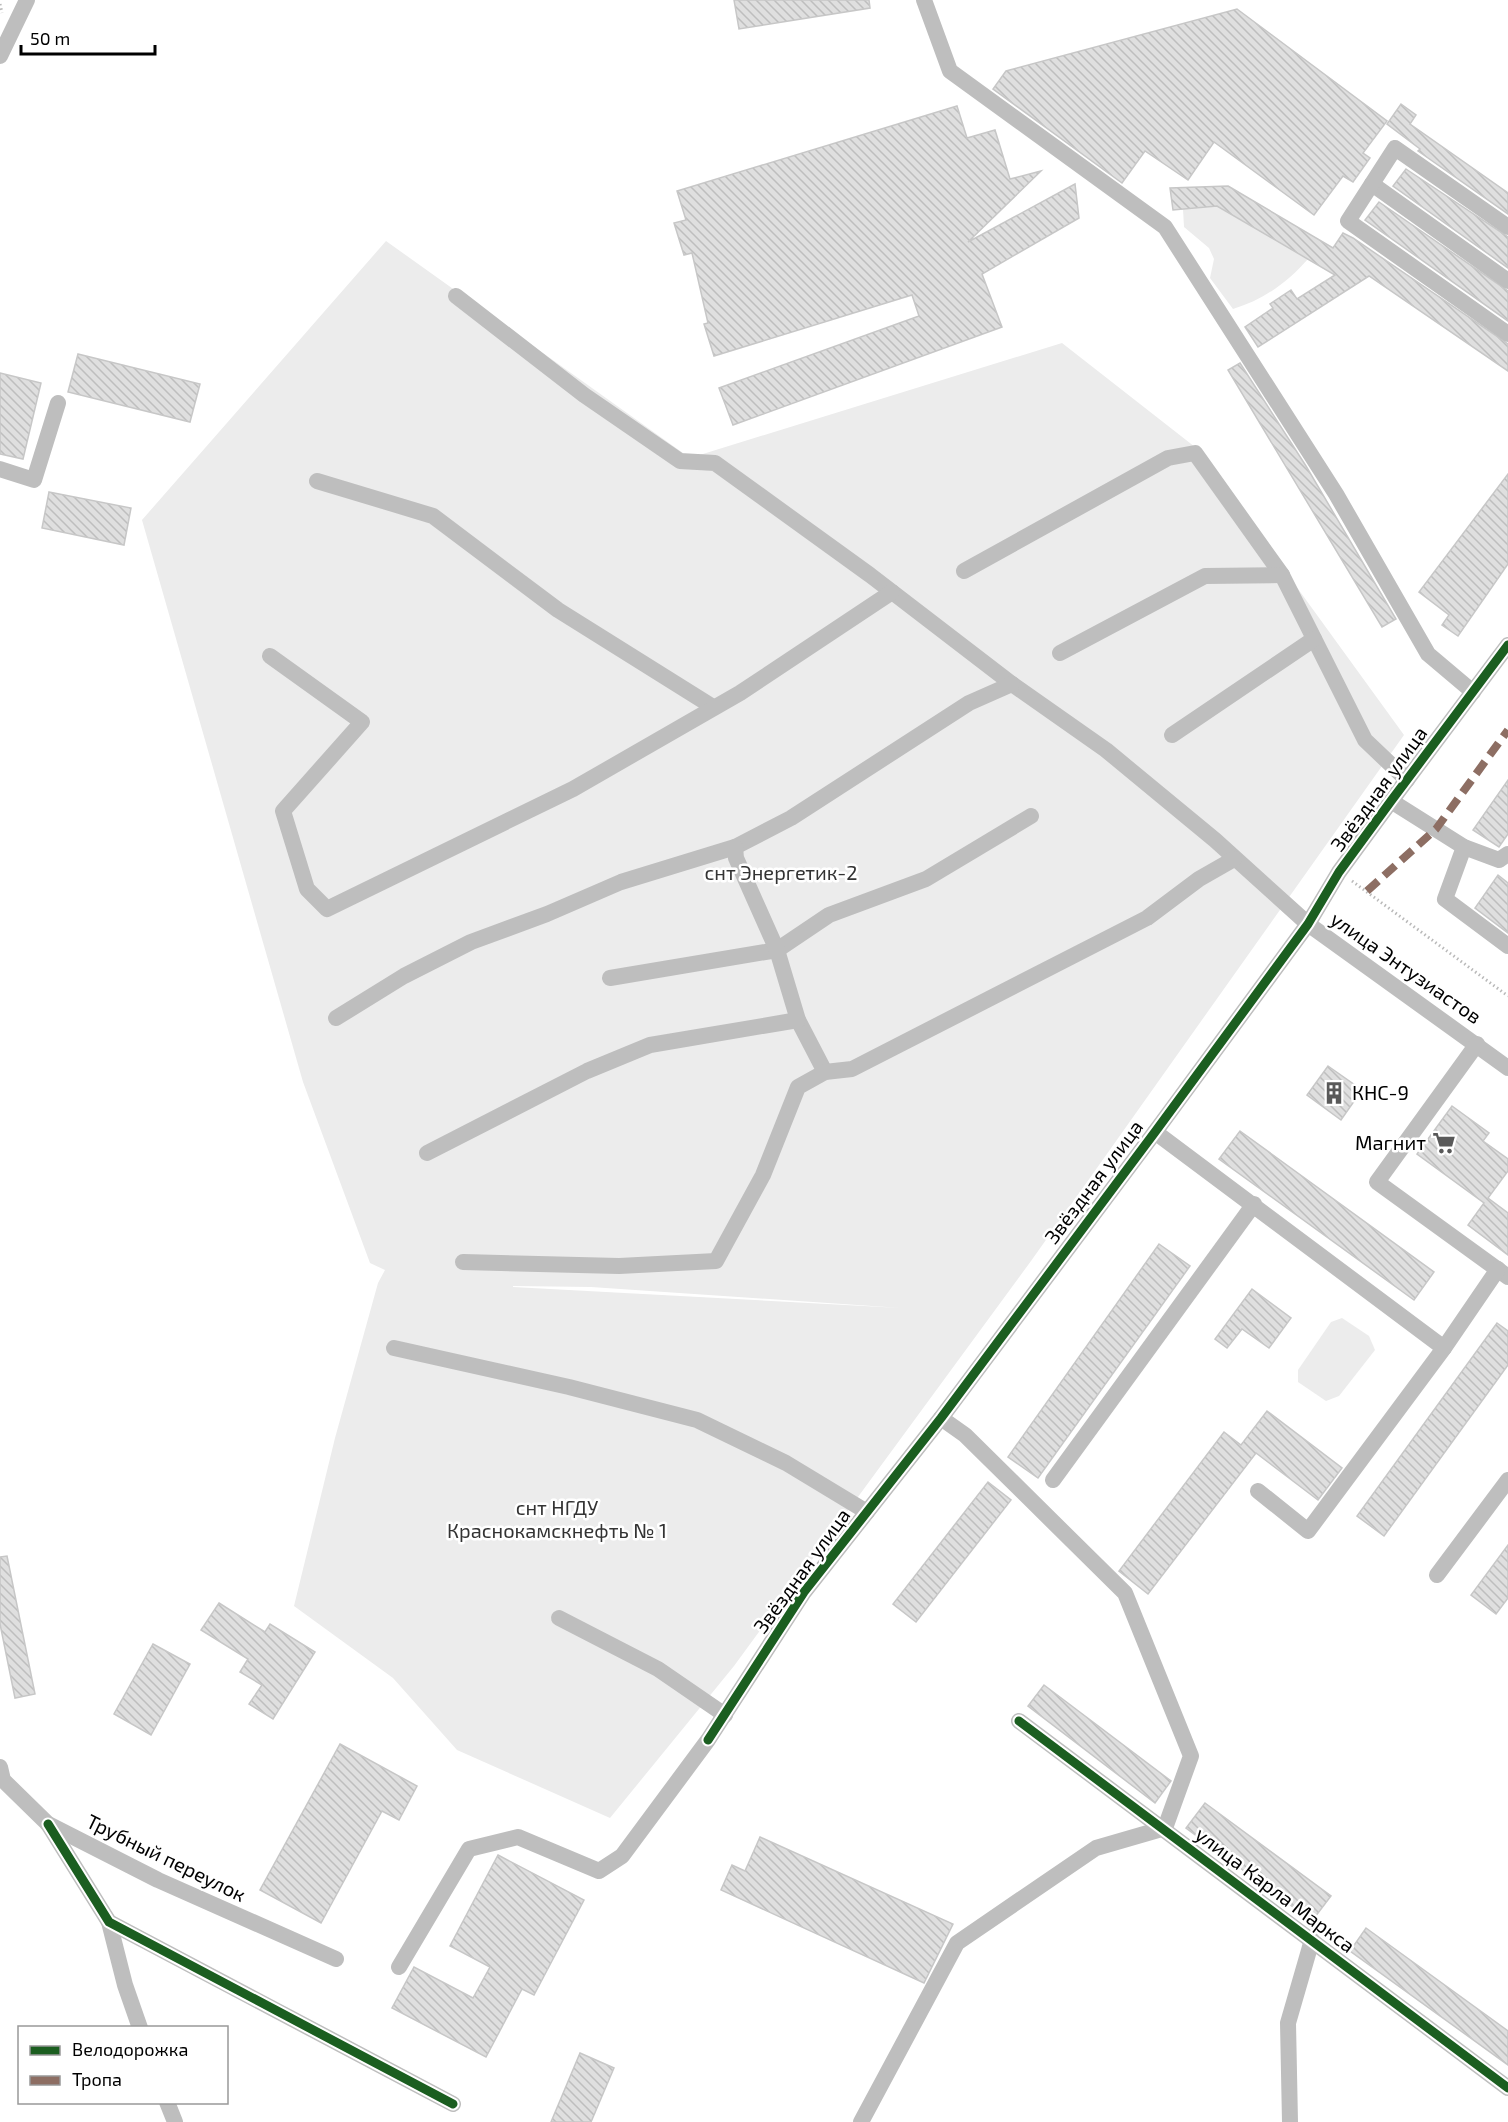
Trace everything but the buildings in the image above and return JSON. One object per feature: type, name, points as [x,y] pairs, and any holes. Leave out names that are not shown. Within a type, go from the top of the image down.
[{"type":"street","points":[[0,56],[27,0]]},
{"type":"street","points":[[924,0],[950,71],[1165,227],[1336,494],[1428,654],[1473,692]]},
{"type":"street","points":[[1508,227],[1395,148],[1348,221],[1508,334]]},
{"type":"street","points":[[1372,184],[1508,281]]},
{"type":"street","name":"улица Энтузиастов","points":[[456,296],[584,395],[680,461],[715,463],[892,592],[1012,684],[1106,750],[1215,840],[1308,924],[1508,1068]]},
{"type":"street","points":[[0,469],[34,480],[58,403]]},
{"type":"street","points":[[964,571],[1168,458],[1195,453],[1282,575],[1365,740],[1407,780]]},
{"type":"street","points":[[317,481],[433,516],[558,609],[713,707]]},
{"type":"street","points":[[1060,653],[1205,576],[1282,575]]},
{"type":"street","points":[[270,656],[362,723],[283,811],[307,888],[327,909],[573,789],[713,707],[854,619],[892,592]]},
{"type":"street","points":[[1172,735],[1314,639]]},
{"type":"street","name":"Звёздная улица","points":[[399,1967],[469,1849],[518,1837],[598,1871],[622,1856],[708,1740],[804,1592],[941,1418],[1155,1131],[1308,924],[1339,872],[1508,645]]},
{"type":"street","points":[[336,1018],[404,976],[471,942],[547,914],[621,882],[735,847],[790,818],[969,703],[1012,684]]},
{"type":"street","points":[[1391,801],[1464,847],[1499,860],[1508,854]]},
{"type":"street","points":[[610,978],[777,950],[829,915],[926,879],[1031,816]]},
{"type":"street","points":[[735,847],[736,858],[777,950],[798,1020],[825,1072]]},
{"type":"street","points":[[1464,847],[1445,899],[1508,946]]},
{"type":"street","points":[[463,1262],[619,1266],[716,1261],[763,1175],[798,1087],[825,1072],[852,1069],[1147,918],[1199,879],[1234,859]]},
{"type":"street","points":[[427,1153],[587,1071],[650,1045],[798,1020]]},
{"type":"street","points":[[1258,1491],[1308,1531],[1444,1348],[1503,1273],[1377,1182],[1477,1044]]},
{"type":"street","points":[[1155,1131],[1444,1348]]},
{"type":"street","points":[[1053,1480],[1254,1204]]},
{"type":"street","points":[[394,1348],[569,1387],[697,1420],[786,1463],[867,1512]]},
{"type":"street","points":[[861,2122],[957,1943],[1096,1848],[1165,1828],[1191,1756],[1125,1593],[965,1435],[941,1418]]},
{"type":"street","points":[[1437,1575],[1508,1480]]},
{"type":"street","points":[[559,1618],[658,1669],[725,1714]]},
{"type":"street","name":"улица Карла Маркса","points":[[1019,1721],[1165,1828],[1508,2088]]},
{"type":"street","name":"Трубный переулок","points":[[0,1767],[3,1780],[48,1824],[158,1880],[336,1959]]},
{"type":"street","points":[[48,1824],[109,1922],[125,1985],[139,2026]]},
{"type":"street","points":[[109,1922],[453,2104]]},
{"type":"street","points":[[1290,2122],[1288,2023],[1312,1940]]},
{"type":"street","points":[[167,2104],[174,2122]]},
{"type":"path","points":[[1339,872],[1508,996]]},
{"type":"green space","points":[[1217,206],[1308,259],[1274,290],[1233,309],[1210,278],[1214,259],[1209,248],[1184,227],[1183,209]]},
{"type":"green space","name":"снт Энергетик-2","points":[[386,241],[690,458],[1062,343],[1195,447],[1404,735],[1031,1261],[734,1666],[610,1818],[457,1750],[393,1678],[294,1606],[335,1438],[378,1283],[385,1270],[370,1263],[303,1082],[142,520]],"holes":[[[513,1286],[591,1287],[901,1308]]]},
{"type":"green space","points":[[1342,1318],[1369,1336],[1375,1350],[1339,1396],[1326,1401],[1298,1382],[1298,1370],[1331,1322]]},
{"type":"marked path","points":[[1367,891],[1436,829],[1508,730]]},
{"type":"cycle path","points":[[708,1740],[804,1592],[941,1418],[1155,1132],[1308,924],[1339,872],[1508,645]]},
{"type":"cycle path","points":[[1019,1721],[1508,2088]]},
{"type":"cycle path","points":[[48,1824],[109,1922],[453,2104]]},
{"type":"place","name":"КНС-9","points":[[1334,1093]]},
{"type":"place","name":"Магнит","points":[[1444,1143]]},
{"type":"park label","name":"снт НГДУ Краснокамскнефть № 1","points":[[557,1520]]}]
